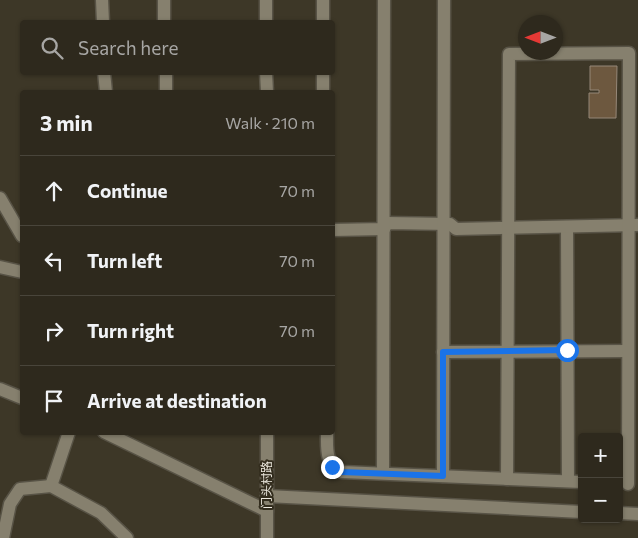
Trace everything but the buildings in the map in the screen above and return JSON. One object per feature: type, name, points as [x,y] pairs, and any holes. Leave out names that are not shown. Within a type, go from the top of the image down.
[{"type":"street","points":[[102,0],[103,20]]},
{"type":"street","points":[[164,0],[164,20]]},
{"type":"street","points":[[266,0],[266,20]]},
{"type":"street","points":[[323,0],[323,20]]},
{"type":"street","points":[[382,473],[384,0]]},
{"type":"street","points":[[443,476],[444,0]]},
{"type":"street","points":[[507,478],[509,54],[629,52],[633,225],[628,350],[628,484]]},
{"type":"street","points":[[104,75],[106,90]]},
{"type":"street","points":[[166,75],[166,90]]},
{"type":"street","points":[[266,75],[266,90]]},
{"type":"street","points":[[323,75],[323,90]]},
{"type":"street","points":[[0,198],[20,233]]},
{"type":"street","points":[[384,230],[388,223],[450,224],[456,230],[633,225]]},
{"type":"street","points":[[567,227],[568,481]]},
{"type":"street","points":[[335,230],[384,230]]},
{"type":"street","points":[[0,267],[20,272]]},
{"type":"street","points":[[443,352],[628,350]]},
{"type":"street","points":[[0,389],[20,397]]},
{"type":"street","points":[[51,486],[68,435]]},
{"type":"street","points":[[110,435],[267,511]]},
{"type":"street","name":"门头村路","points":[[267,435],[268,538]]},
{"type":"street","points":[[326,435],[327,456],[332,467],[342,472],[578,482]]},
{"type":"street","points":[[3,538],[10,504],[20,489],[51,486],[101,513],[127,538]]},
{"type":"street","points":[[267,496],[578,512]]},
{"type":"street","points":[[623,514],[638,514]]},
{"type":"route","points":[[332,467],[342,472],[443,476],[443,352],[567,350]]}]
